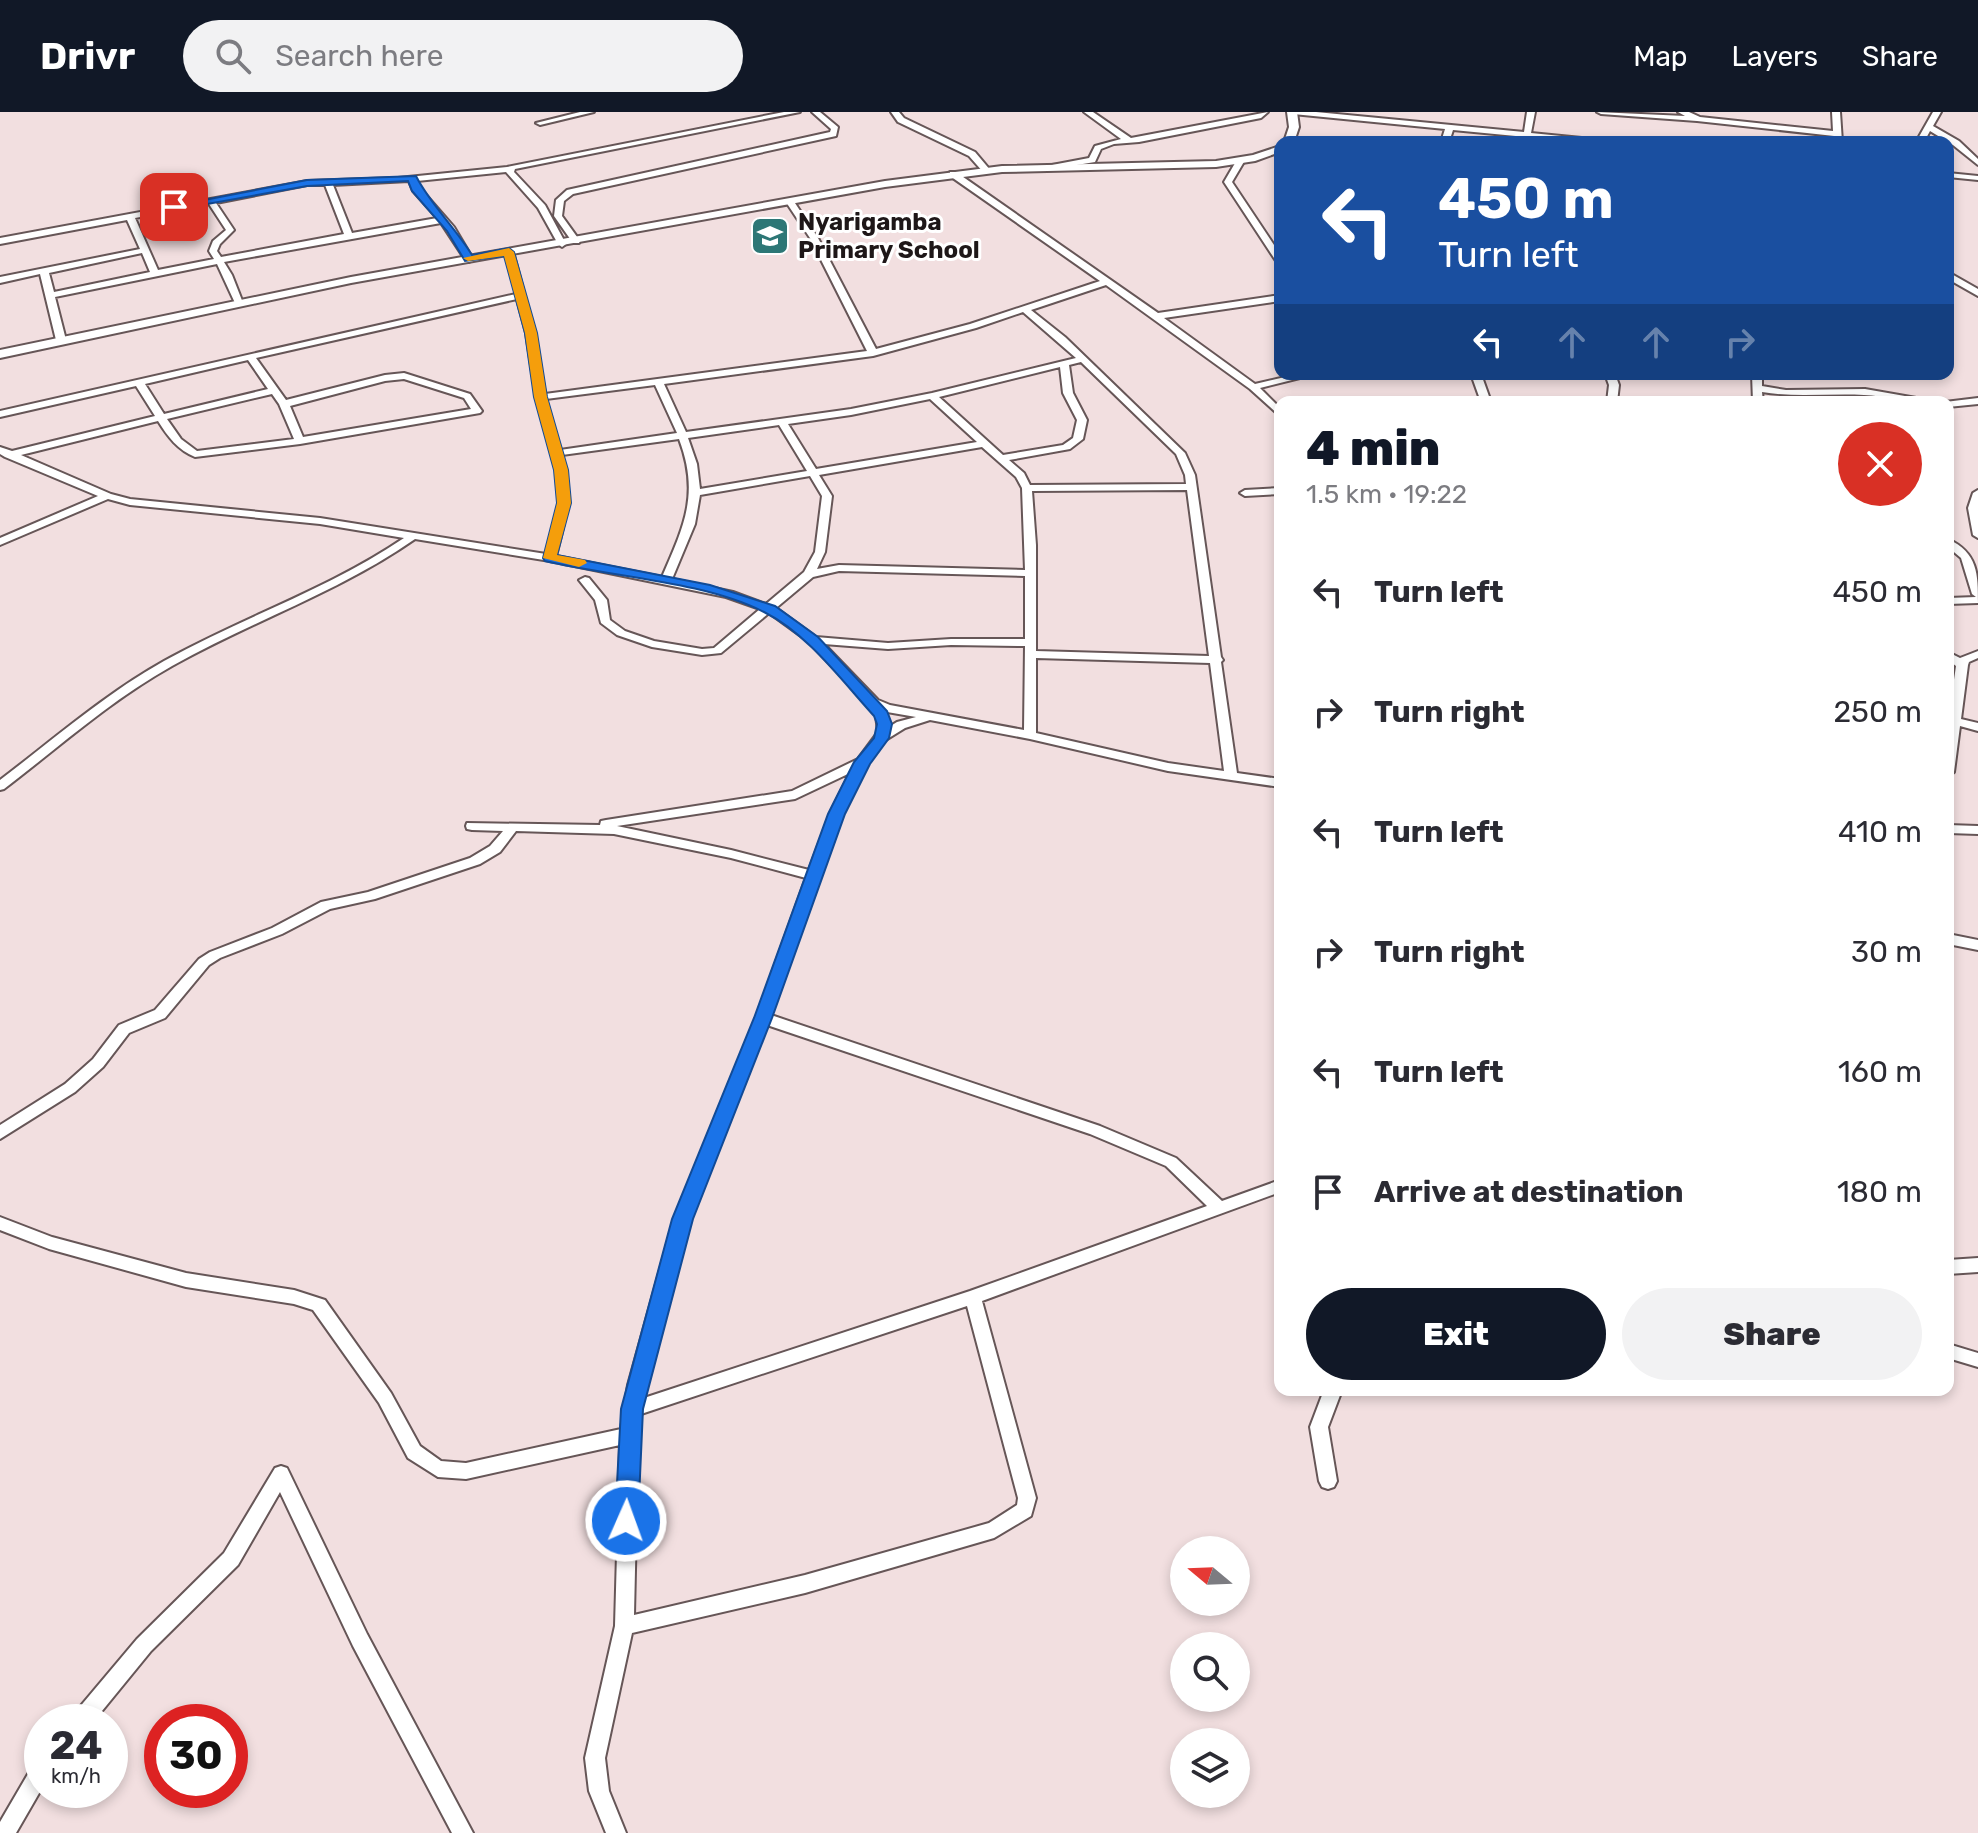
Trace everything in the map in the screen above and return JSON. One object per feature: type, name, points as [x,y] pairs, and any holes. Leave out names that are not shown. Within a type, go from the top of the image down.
[{"type":"street","points":[[540,123],[590,112]]},
{"type":"street","points":[[0,241],[210,200],[328,181],[412,178],[509,169],[538,160],[796,112]]},
{"type":"street","points":[[576,241],[558,216],[560,200],[570,192],[833,134],[835,129],[816,112]]},
{"type":"street","points":[[895,112],[901,120],[972,154],[987,171]]},
{"type":"street","points":[[1090,112],[1129,140]]},
{"type":"street","points":[[1054,168],[1092,160],[1102,146],[1261,116],[1264,112]]},
{"type":"street","points":[[1291,136],[1293,112],[1546,136]]},
{"type":"street","points":[[1527,134],[1531,112]]},
{"type":"street","points":[[1601,112],[1699,119],[1823,136]]},
{"type":"street","points":[[1682,112],[1699,119]]},
{"type":"street","points":[[1836,112],[1838,136]]},
{"type":"street","points":[[1923,136],[1937,112]]},
{"type":"street","points":[[1447,136],[1450,126]]},
{"type":"street","points":[[1928,127],[1944,136]]},
{"type":"street","points":[[1954,142],[1978,163]]},
{"type":"street","points":[[0,354],[239,303],[469,259],[953,174],[1216,164],[1274,151]]},
{"type":"street","points":[[1241,160],[1228,182],[1274,252]]},
{"type":"street","points":[[509,169],[542,207],[562,244]]},
{"type":"street","points":[[953,174],[1156,316],[1253,387],[1274,407]]},
{"type":"street","points":[[1954,176],[1978,178]]},
{"type":"street","points":[[412,178],[416,189],[469,259]]},
{"type":"street","points":[[328,181],[349,235]]},
{"type":"street","points":[[210,200],[230,230],[213,247],[239,303]]},
{"type":"street","points":[[790,202],[814,238],[873,353]]},
{"type":"street","points":[[129,215],[155,274]]},
{"type":"street","points":[[50,295],[217,260],[442,220]]},
{"type":"street","points":[[0,280],[145,250]]},
{"type":"street","points":[[509,252],[522,295],[541,397],[558,453],[564,503],[550,558]]},
{"type":"street","points":[[44,271],[61,340]]},
{"type":"street","points":[[1954,279],[1978,293]]},
{"type":"street","points":[[541,397],[873,353],[1026,310],[1105,282]]},
{"type":"street","points":[[0,414],[522,295]]},
{"type":"street","points":[[1156,316],[1274,299]]},
{"type":"street","points":[[1026,310],[1180,453],[1190,475],[1231,777]]},
{"type":"street","points":[[251,358],[284,404],[300,441]]},
{"type":"street","points":[[558,453],[782,422],[932,396],[1082,359]]},
{"type":"street","points":[[1002,458],[1066,447],[1078,439],[1082,420],[1068,393],[1064,363]]},
{"type":"street","points":[[139,383],[171,432],[192,453],[300,441],[477,411],[467,396],[404,376],[284,404]]},
{"type":"street","points":[[1253,387],[1284,380]]},
{"type":"street","points":[[1757,380],[1758,396]]},
{"type":"street","points":[[659,383],[683,435],[695,493],[692,515],[666,581]]},
{"type":"street","points":[[1758,388],[1784,393],[1865,392],[1888,396]]},
{"type":"street","points":[[5,452],[275,390]]},
{"type":"street","points":[[932,396],[1020,475],[1027,488],[1031,573],[1030,735]]},
{"type":"street","points":[[1954,403],[1978,401]]},
{"type":"street","points":[[585,580],[601,600],[605,621],[621,633],[666,647],[717,651],[770,609],[809,574],[818,558],[827,496],[782,422]]},
{"type":"street","points":[[695,493],[986,443]]},
{"type":"street","points":[[5,452],[107,496],[157,506],[320,521],[550,558],[720,592],[770,609],[813,640],[874,703],[885,724],[881,738]]},
{"type":"street","points":[[1027,488],[1191,487]]},
{"type":"street","points":[[1245,493],[1274,491]]},
{"type":"street","points":[[1978,493],[1973,508],[1978,535]]},
{"type":"street","points":[[0,542],[107,496]]},
{"type":"street","points":[[0,786],[74,725],[149,675],[314,593],[413,536]]},
{"type":"street","points":[[1961,550],[1972,549],[1978,542]]},
{"type":"street","points":[[1954,546],[1961,550],[1970,566],[1978,597],[1954,600]]},
{"type":"street","points":[[818,558],[833,569]]},
{"type":"street","points":[[809,574],[833,569],[1031,573]]},
{"type":"street","points":[[813,640],[888,646],[951,642],[1217,660]]},
{"type":"street","points":[[1978,654],[1964,660],[1962,665],[1954,721],[1978,727]]},
{"type":"street","points":[[1954,659],[1962,665]]},
{"type":"street","points":[[874,703],[929,718],[1030,735],[1168,767],[1274,782]]},
{"type":"street","points":[[616,1833],[599,1791],[595,1758],[624,1626],[629,1435],[632,1409],[682,1219],[763,1018],[836,814],[862,762],[881,738],[901,725],[929,718]]},
{"type":"street","points":[[472,826],[567,830],[795,795],[862,762]]},
{"type":"street","points":[[0,1133],[70,1088],[98,1063],[124,1029],[160,1014],[204,962],[215,955],[277,931],[326,905],[370,896],[475,861],[495,849],[513,827]]},
{"type":"street","points":[[586,827],[650,835],[814,876]]},
{"type":"street","points":[[1954,829],[1978,830]]},
{"type":"street","points":[[1954,940],[1978,945]]},
{"type":"street","points":[[763,1018],[1095,1130],[1171,1162],[1219,1208]]},
{"type":"street","points":[[632,1409],[973,1297],[1274,1188]]},
{"type":"street","points":[[0,1223],[49,1243],[186,1280],[301,1299],[319,1305],[385,1398],[414,1452],[438,1469],[466,1471],[629,1435]]},
{"type":"street","points":[[1954,1267],[1978,1265]]},
{"type":"street","points":[[624,1626],[805,1584],[994,1530],[1025,1510],[1027,1498],[973,1297]]},
{"type":"street","points":[[1954,1353],[1978,1360]]},
{"type":"street","points":[[1328,1481],[1319,1427],[1331,1396]]},
{"type":"street","points":[[95,1704],[144,1645],[231,1559],[281,1474],[360,1640],[463,1833]]},
{"type":"street","points":[[5,1833],[24,1800]]},
{"type":"slow traffic","points":[[468,258],[509,252],[522,295],[541,397],[561,470],[564,503],[550,558],[579,563]]},
{"type":"place","name":"Nyarigamba Primary School","points":[[770,236]]},
{"type":"route","points":[[174,207],[307,183],[412,178],[416,189],[451,229],[469,259],[509,252],[522,295],[541,397],[561,470],[564,503],[550,558],[710,589],[770,609],[813,640],[882,715],[884,732],[862,762],[836,814],[732,1100],[682,1219],[632,1409],[626,1521]]}]
